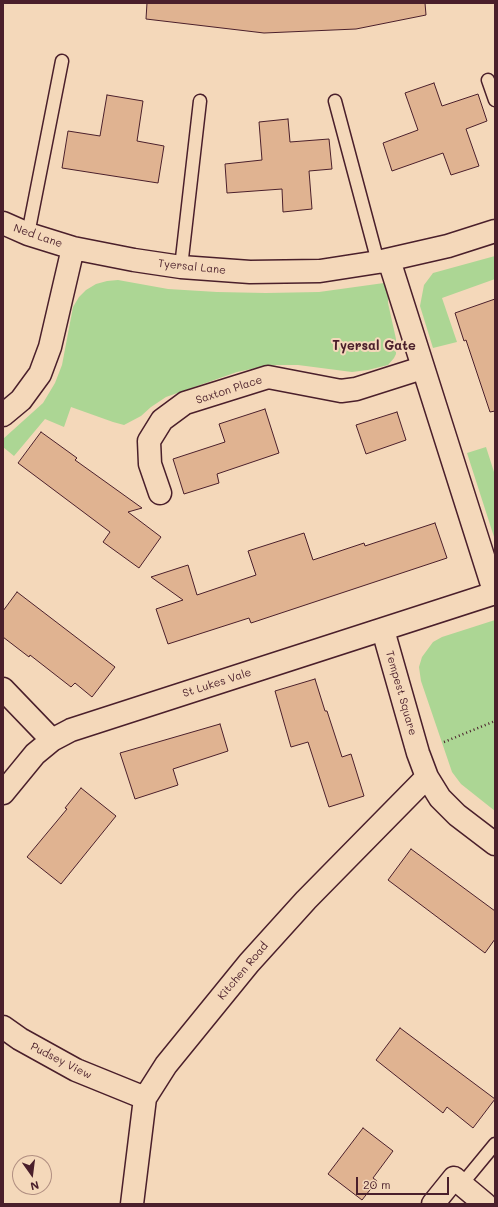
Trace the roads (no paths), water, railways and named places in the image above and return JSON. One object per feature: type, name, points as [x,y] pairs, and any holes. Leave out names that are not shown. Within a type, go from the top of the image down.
[{"type":"street","name":"Ned Lane","points":[[3,224],[28,234],[73,248]]},
{"type":"street","name":"Tyersal Lane","points":[[73,248],[134,260],[181,267],[250,272],[320,271],[384,261],[448,246],[495,231]]},
{"type":"street","points":[[3,416],[21,400],[40,374],[50,347],[73,248]]},
{"type":"street","points":[[383,630],[495,594],[422,368],[384,261]]},
{"type":"street","name":"Saxton Place","points":[[160,493],[150,464],[149,441],[162,420],[185,404],[268,377],[341,391],[356,389],[422,368]]},
{"type":"street","name":"St Lukes Vale","points":[[3,793],[35,754],[52,740],[71,730],[383,630]]},
{"type":"street","name":"Tempest Square","points":[[383,630],[418,753],[427,777],[440,798],[457,815],[495,844]]},
{"type":"street","points":[[3,689],[52,740]]},
{"type":"street","name":"Kitchen Road","points":[[132,1204],[145,1098],[166,1065],[249,963],[306,900],[427,777]]},
{"type":"street","name":"Pudsey View","points":[[3,1027],[20,1040],[76,1070],[145,1098]]},
{"type":"street","points":[[433,1204],[454,1178],[485,1204]]},
{"type":"lane","points":[[28,234],[62,61]]},
{"type":"lane","points":[[488,80],[495,100]]},
{"type":"lane","points":[[335,100],[384,261]]},
{"type":"lane","points":[[181,267],[200,101]]},
{"type":"lane","points":[[462,1184],[495,1144]]},
{"type":"district","name":"Tyersal Gate","points":[[374,346]]}]
